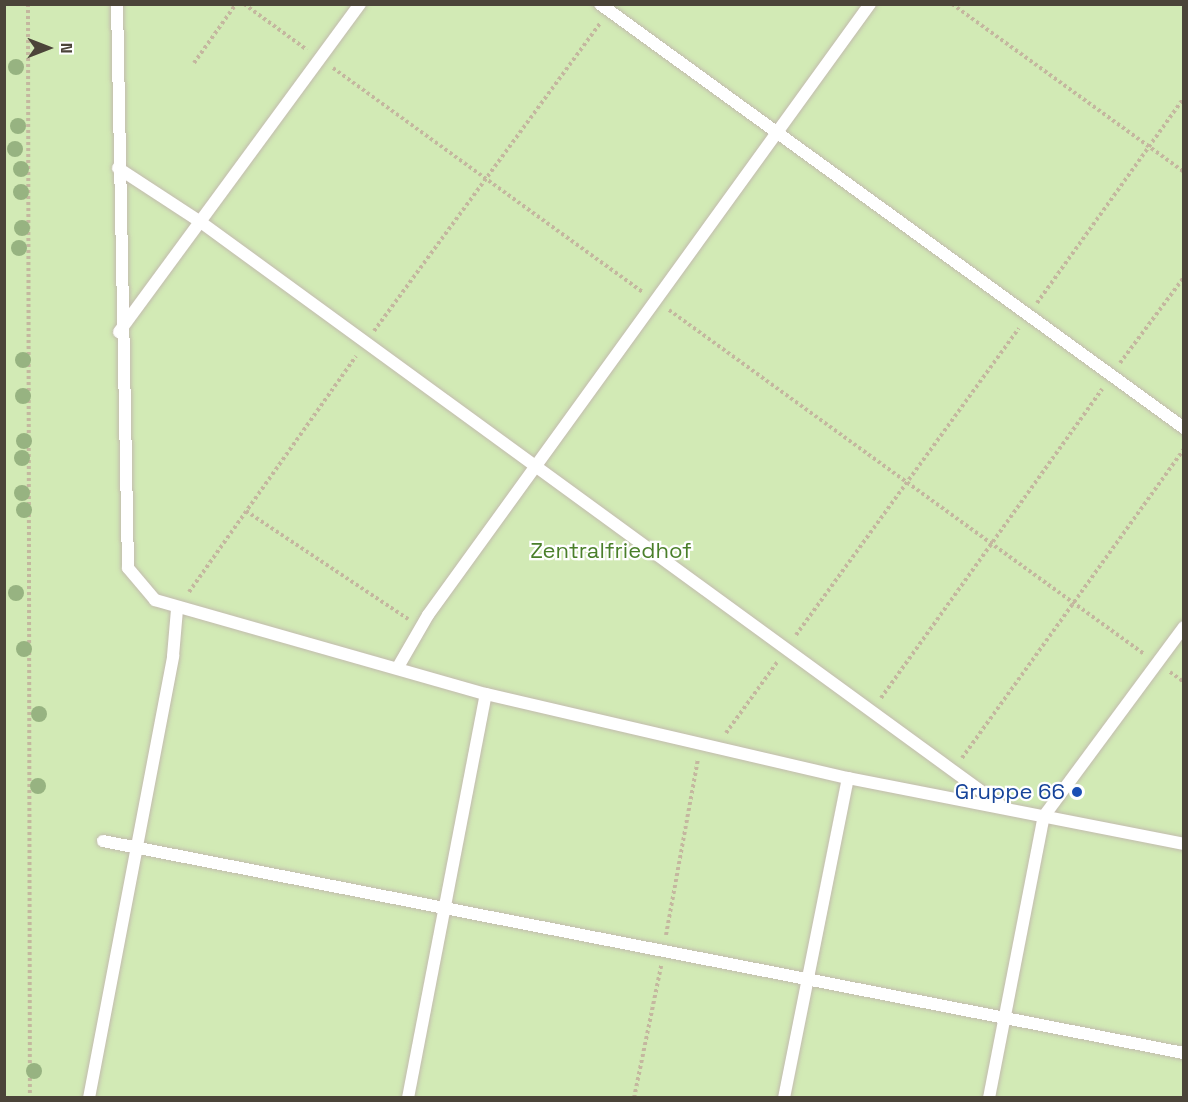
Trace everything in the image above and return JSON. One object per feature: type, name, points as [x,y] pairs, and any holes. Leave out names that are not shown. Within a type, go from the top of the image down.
[{"type":"lane","points":[[117,4],[119,332],[128,568],[155,600],[177,609],[398,667],[486,694],[848,778],[1184,844]]},
{"type":"lane","points":[[119,332],[202,223],[360,4]]},
{"type":"lane","points":[[398,667],[421,627],[870,4]]},
{"type":"lane","points":[[604,8],[1184,428]]},
{"type":"lane","points":[[118,168],[202,223],[1004,808]]},
{"type":"lane","points":[[89,1098],[138,849],[177,609]]},
{"type":"lane","points":[[989,1098],[1044,816],[1184,627]]},
{"type":"lane","points":[[408,1098],[486,694]]},
{"type":"lane","points":[[784,1098],[848,778]]},
{"type":"lane","points":[[103,841],[1184,1053]]},
{"type":"path","points":[[28,4],[30,1098]]},
{"type":"path","points":[[194,63],[236,4]]},
{"type":"path","points":[[244,4],[1184,682]]},
{"type":"path","points":[[952,4],[1184,172]]},
{"type":"path","points":[[177,609],[365,342],[489,181],[604,8]]},
{"type":"path","points":[[716,747],[1184,98]]},
{"type":"path","points":[[871,711],[1111,375],[1184,277]]},
{"type":"path","points":[[953,771],[1184,449]]},
{"type":"path","points":[[246,511],[421,627]]},
{"type":"path","points":[[634,1098],[664,951],[700,744]]},
{"type":"green space","name":"Zentralfriedhof","points":[[5,5],[1183,5],[1183,1098],[5,1098]]},
{"type":"place","name":"Gruppe 66","points":[[1077,792]]}]
